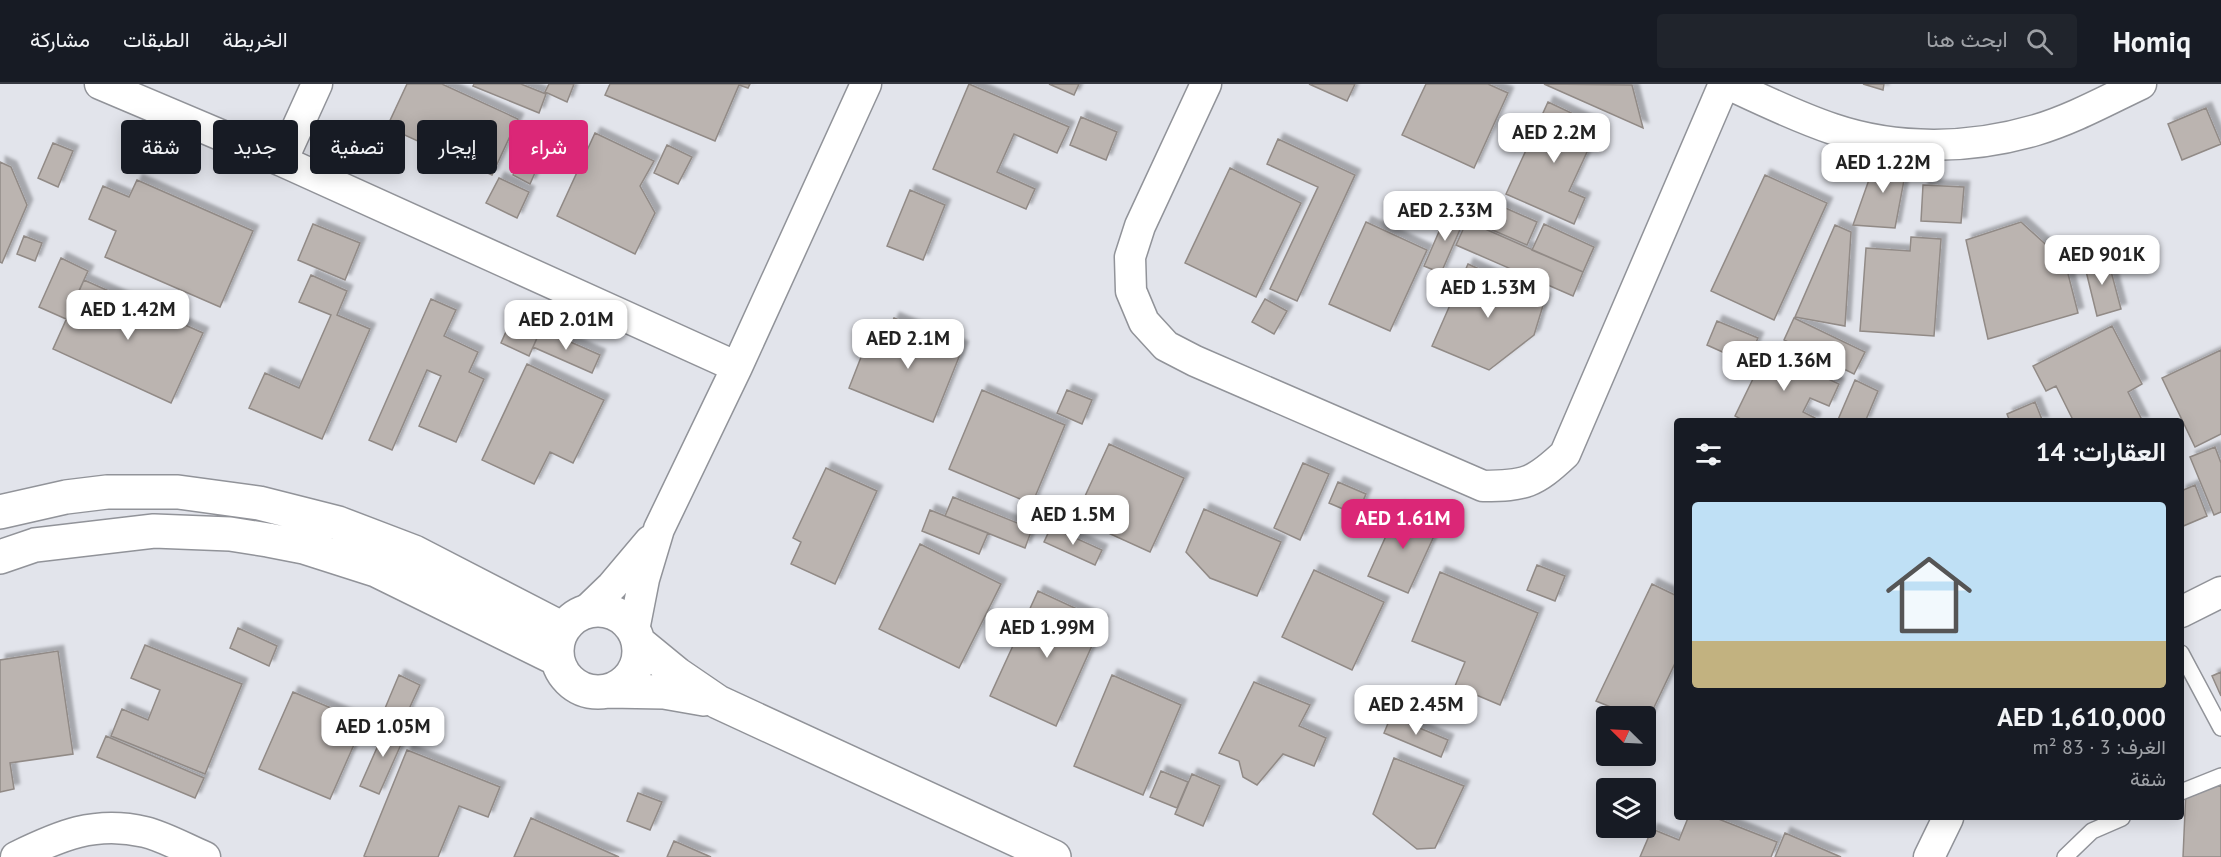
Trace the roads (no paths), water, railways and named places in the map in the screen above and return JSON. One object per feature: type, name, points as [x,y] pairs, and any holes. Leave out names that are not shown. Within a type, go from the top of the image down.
[{"type":"street","points":[[100,84],[213,132]]},
{"type":"street","points":[[298,126],[317,84]]},
{"type":"street","points":[[609,691],[622,684],[633,673],[638,658],[636,636],[644,579],[659,529],[737,367],[866,84]]},
{"type":"street","points":[[1206,84],[1140,226],[1130,257],[1131,291],[1144,322],[1166,346],[1195,361],[1483,486],[1514,486],[1542,475],[1564,454],[1726,84],[1834,129],[1884,141],[1936,145],[1987,141],[2037,129],[2141,84]]},
{"type":"street","points":[[298,169],[737,367]]},
{"type":"street","points":[[0,512],[66,497],[107,492],[178,492],[259,503],[338,523],[414,552],[569,633]]},
{"type":"street","points":[[659,529],[637,559],[569,633],[562,672],[582,689],[596,692],[664,692],[718,702]]},
{"type":"street","points":[[0,557],[35,545],[154,531],[211,533],[268,540],[304,547],[569,633]]},
{"type":"street","points":[[2184,610],[2221,592]]},
{"type":"street","points":[[569,633],[599,610],[613,613],[624,620],[636,636],[676,674],[718,702],[1041,854]]},
{"type":"street","points":[[1929,857],[1947,820]]},
{"type":"street","points":[[16,857],[73,832],[109,828],[145,832],[205,857]]},
{"type":"lane","points":[[2184,659],[2221,728]]},
{"type":"lane","points":[[2184,791],[2221,776]]},
{"type":"lane","points":[[2065,857],[2092,831],[2117,820]]}]
